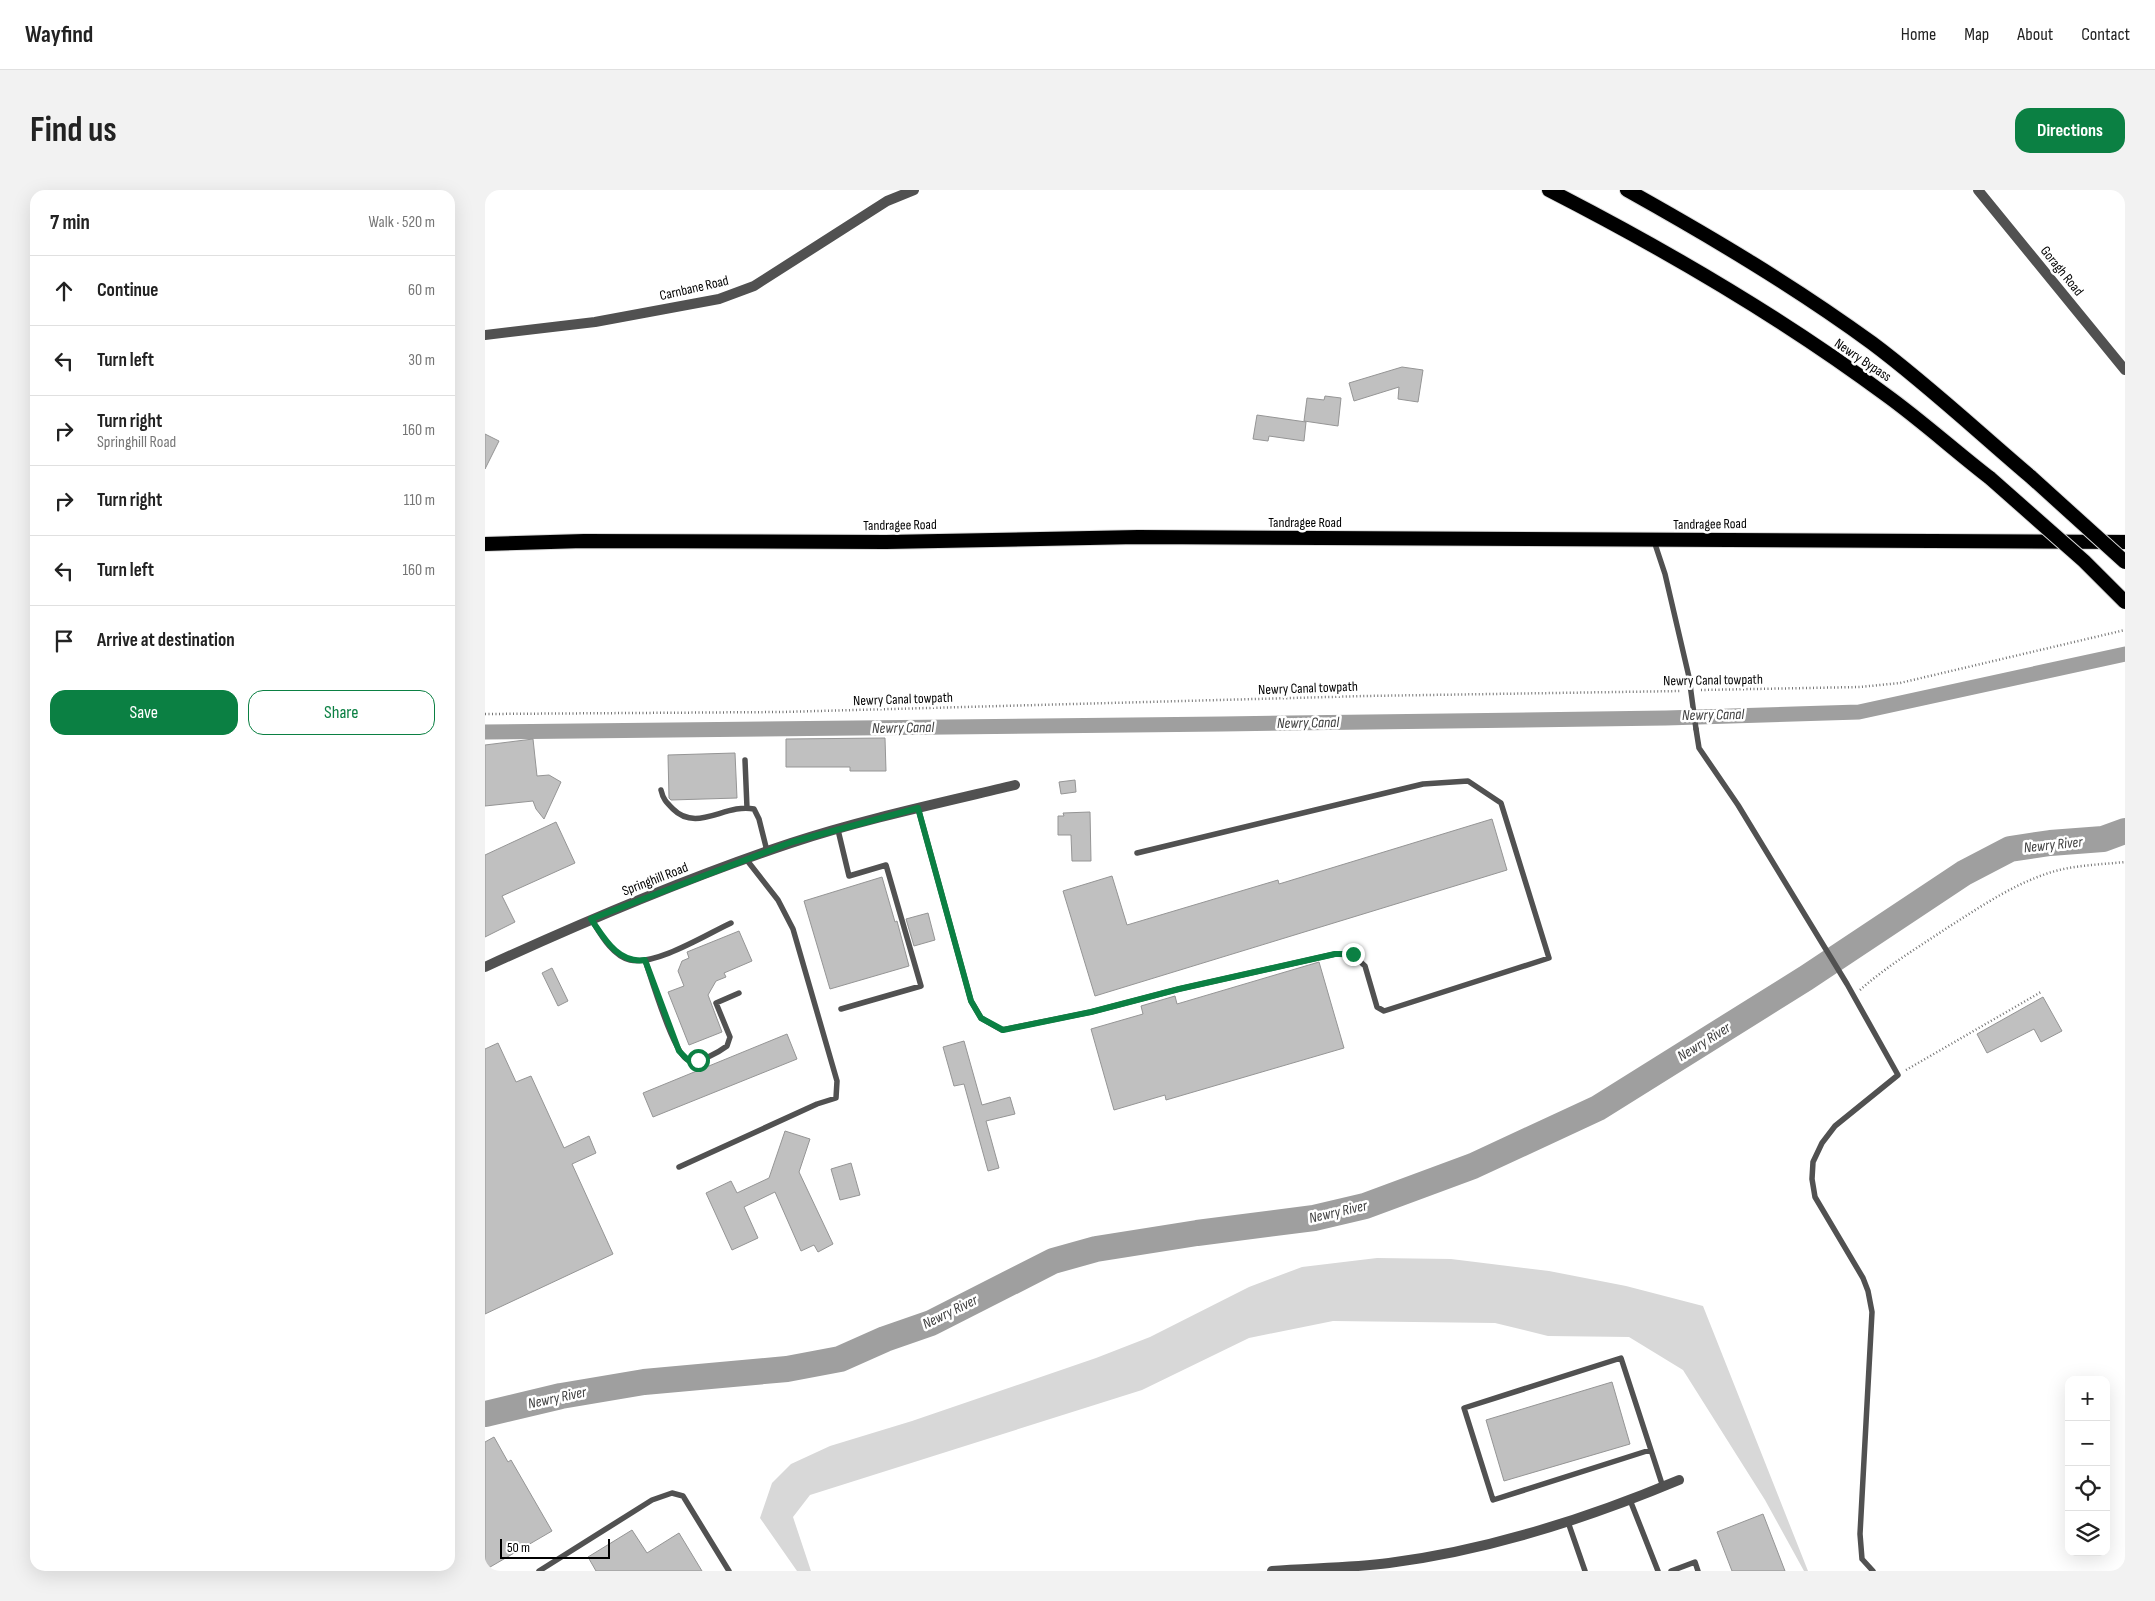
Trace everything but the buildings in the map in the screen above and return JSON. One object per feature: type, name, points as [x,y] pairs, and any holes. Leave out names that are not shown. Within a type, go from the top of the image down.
[{"type":"highway","name":"Newry Bypass","points":[[1549,190],[1683,262],[1773,319],[1886,395],[1990,478],[2084,561],[2125,602]]},
{"type":"highway","name":"Newry Bypass","points":[[1627,190],[1692,226],[1790,286],[1873,344],[2031,477],[2125,562]]},
{"type":"highway","name":"Tandragee Road","points":[[485,544],[584,541],[887,542],[1138,537],[2125,542]]},
{"type":"street","name":"Carnbane Road","points":[[485,335],[595,322],[719,298],[754,286],[887,202],[914,190]]},
{"type":"street","name":"Goragh Road","points":[[1978,190],[2125,370]]},
{"type":"street","name":"Springhill Road","points":[[485,967],[591,919],[767,851],[918,808],[1015,785]]},
{"type":"street","points":[[1272,1571],[1388,1563],[1506,1541],[1568,1522],[1679,1480]]},
{"type":"lane","points":[[1653,541],[1665,574],[1689,677],[1699,748],[1738,805],[1818,936],[1898,1075],[1835,1126],[1822,1143],[1813,1162],[1812,1171],[1815,1197],[1863,1278],[1871,1302],[1870,1368],[1860,1534],[1862,1559],[1873,1571]]},
{"type":"lane","points":[[745,760],[747,808]]},
{"type":"lane","points":[[918,808],[971,1001],[981,1018],[1003,1030],[1091,1012],[1179,989],[1335,954],[1353,954],[1365,966],[1377,1007],[1384,1011],[1549,958],[1501,803],[1468,782],[1423,784],[1137,853]]},
{"type":"lane","points":[[661,790],[663,799],[679,815],[692,820],[747,808],[754,809],[759,819],[767,851]]},
{"type":"lane","points":[[838,830],[849,876],[886,865],[921,986],[841,1009]]},
{"type":"lane","points":[[679,1167],[817,1104],[837,1098],[837,1081],[793,928],[778,900],[745,859]]},
{"type":"lane","points":[[591,919],[618,954],[629,960],[645,960],[659,956],[731,923]]},
{"type":"lane","points":[[645,960],[674,1041],[682,1056],[689,1061],[698,1060],[727,1046],[730,1037],[715,1003],[739,994]]},
{"type":"lane","points":[[1650,1450],[1493,1500],[1464,1408],[1621,1358],[1663,1487]]},
{"type":"lane","points":[[539,1571],[651,1500],[671,1493],[683,1496],[729,1571]]},
{"type":"lane","points":[[1630,1500],[1658,1571]]},
{"type":"lane","points":[[1568,1522],[1585,1571]]},
{"type":"lane","points":[[1671,1571],[1695,1562],[1699,1571]]},
{"type":"path","name":"Newry Canal towpath","points":[[1695,690],[1860,687],[1900,682],[2125,630]]},
{"type":"path","name":"Newry Canal towpath","points":[[485,714],[782,712],[1375,696],[1685,691]]},
{"type":"path","points":[[1853,996],[1881,972],[1914,949],[1971,912],[2025,882],[2064,869],[2125,862]]},
{"type":"path","points":[[1898,1075],[2041,992]]},
{"type":"shaded area","points":[[1377,1258],[1451,1259],[1549,1271],[1626,1286],[1703,1306],[1808,1571],[1804,1571],[1765,1500],[1683,1370],[1629,1337],[1548,1336],[1495,1323],[1333,1321],[1249,1338],[1142,1390],[810,1495],[793,1517],[811,1571],[797,1571],[760,1518],[772,1483],[791,1464],[830,1446],[912,1421],[1096,1358],[1150,1337],[1249,1287],[1302,1267]]},
{"type":"waterway","name":"Newry Canal","points":[[485,732],[1666,718],[1859,712],[2125,654]]},
{"type":"waterway","name":"Newry River","points":[[485,1414],[561,1396],[644,1382],[787,1369],[840,1359],[885,1339],[931,1323],[1053,1261],[1096,1249],[1197,1233],[1314,1218],[1365,1206],[1473,1166],[1598,1108],[1806,978],[1964,873],[2010,849],[2050,843],[2103,839],[2125,831]]},
{"type":"route","points":[[698,1060],[689,1061],[679,1051],[665,1018],[645,960],[629,960],[618,954],[605,940],[591,919],[792,842],[918,808],[971,1001],[981,1018],[1003,1030],[1018,1029],[1179,989],[1335,954],[1353,954]]}]
